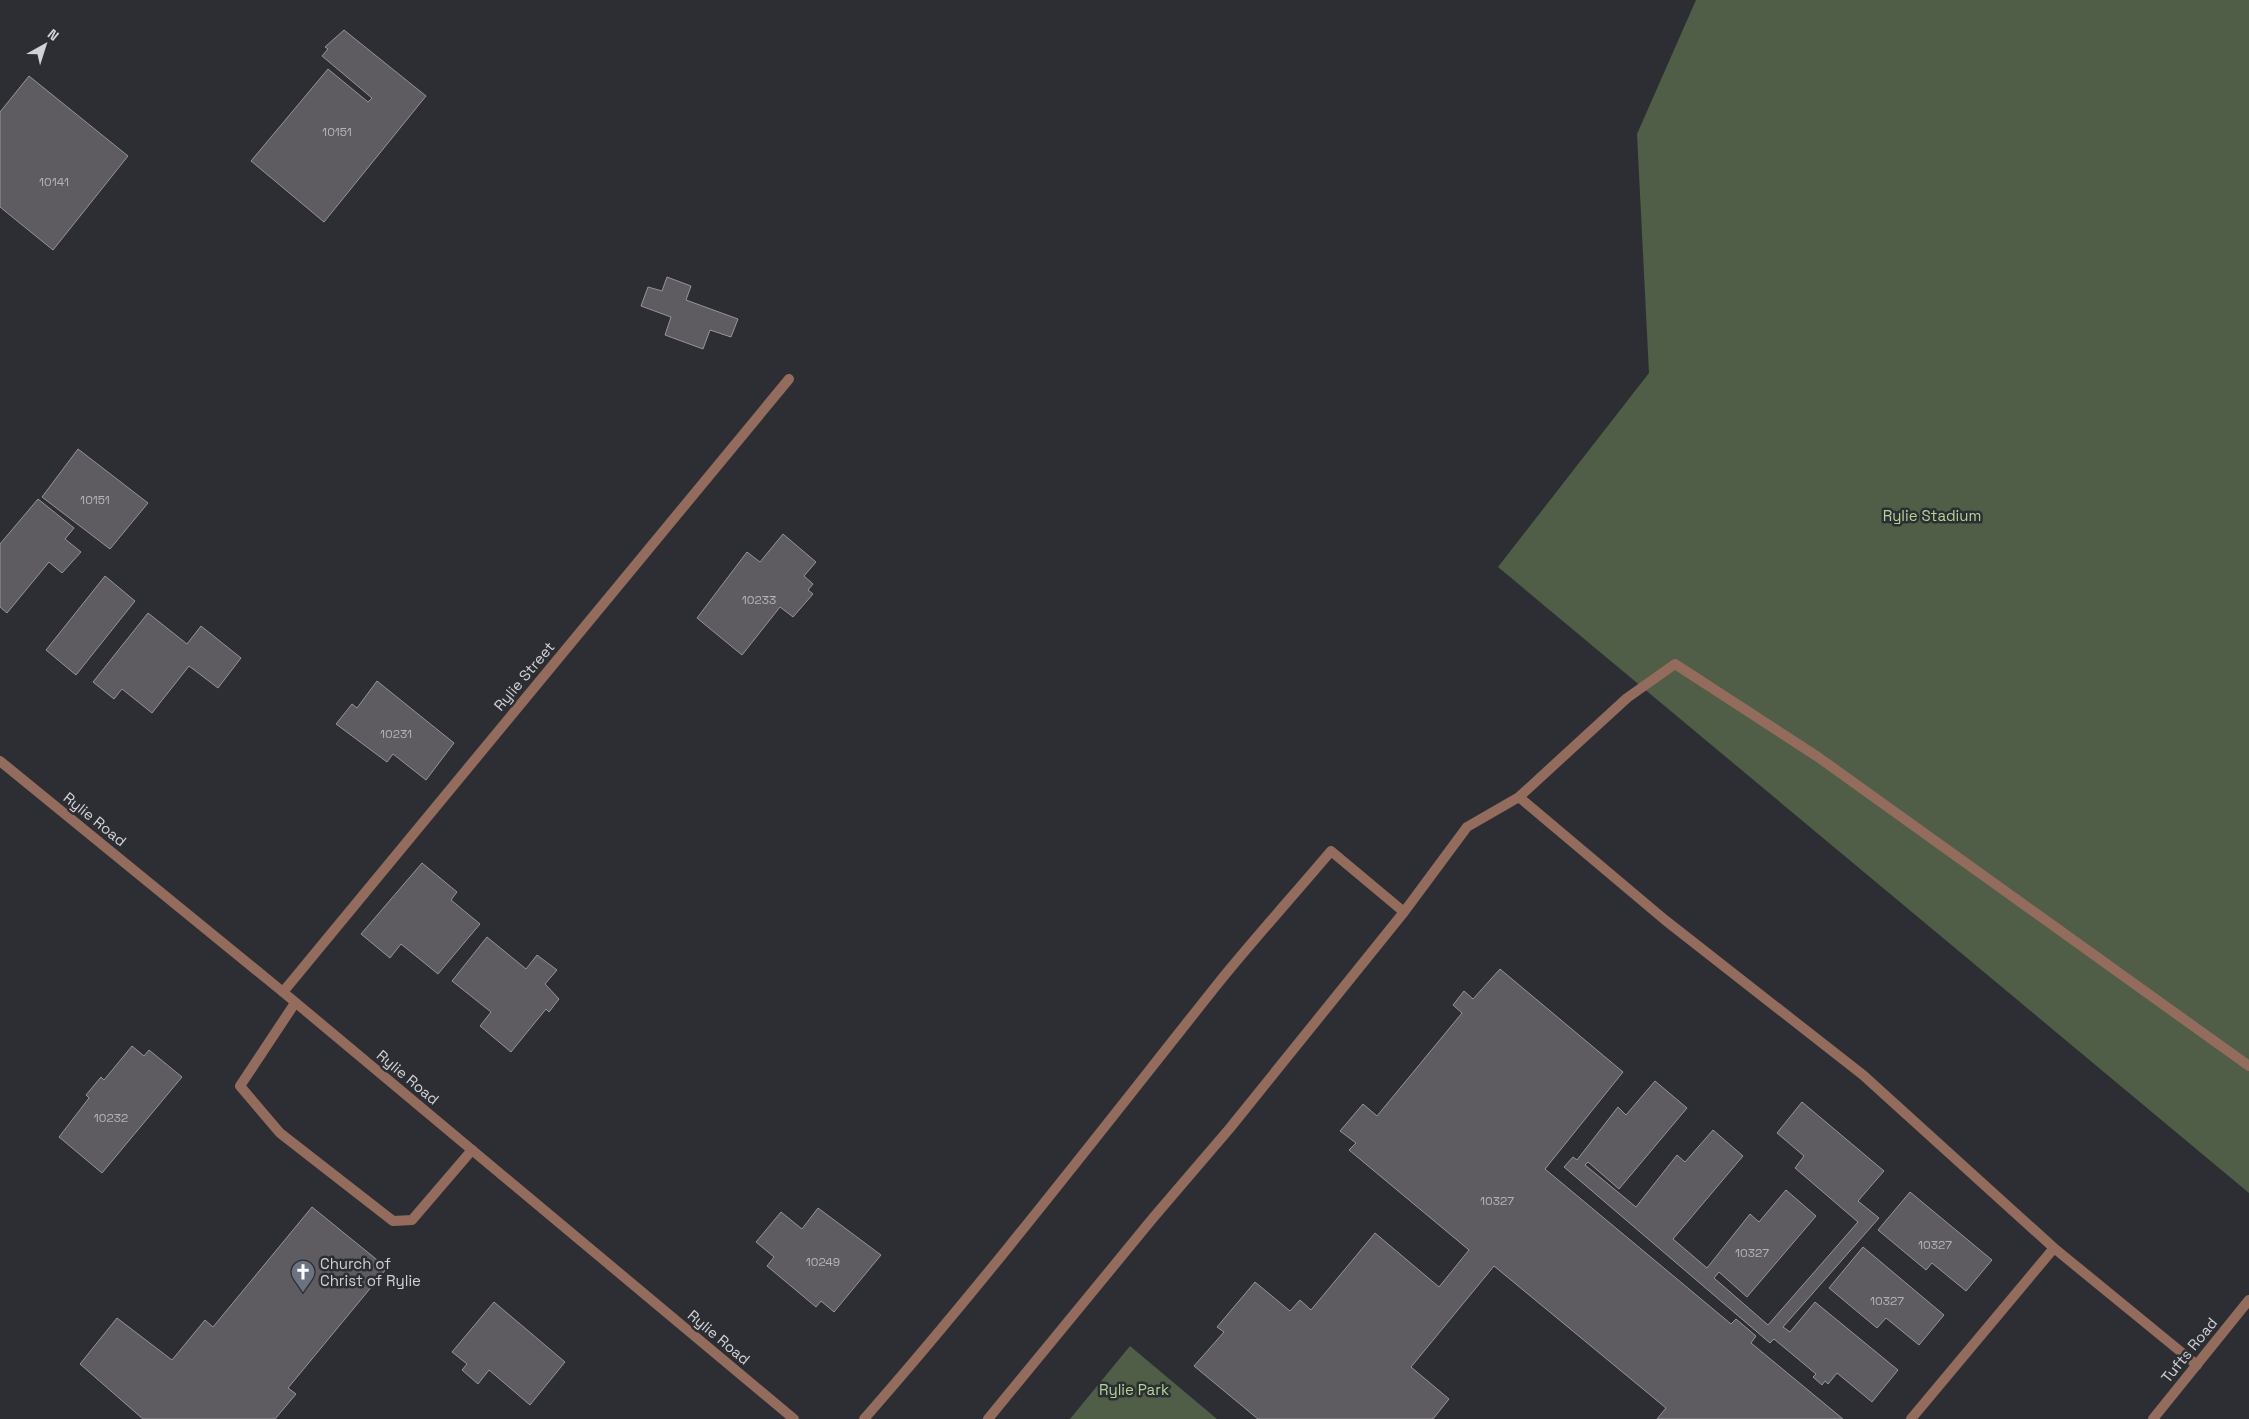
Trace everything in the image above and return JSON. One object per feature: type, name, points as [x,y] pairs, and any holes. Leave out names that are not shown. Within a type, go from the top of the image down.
[{"type":"street","name":"Rylie Street","points":[[283,992],[789,379]]},
{"type":"street","points":[[988,1419],[1153,1218],[1230,1128],[1404,912],[1467,827],[1518,797],[1627,698],[1675,664],[1818,757],[2249,1066]]},
{"type":"street","name":"Rylie Road","points":[[0,762],[283,992],[794,1419]]},
{"type":"street","points":[[1518,797],[1665,920],[1863,1075],[2054,1248],[2197,1365]]},
{"type":"street","points":[[864,1419],[936,1338],[1080,1161],[1218,984],[1331,850],[1404,912]]},
{"type":"street","points":[[295,1003],[240,1086],[280,1132],[393,1220],[412,1220],[472,1150]]},
{"type":"street","points":[[1911,1419],[2054,1248]]},
{"type":"street","name":"Tufts Road","points":[[2153,1419],[2249,1300]]},
{"type":"green space","name":"Rylie Stadium","points":[[1696,0],[2249,0],[2249,1193],[1498,567],[1649,373],[1637,134]]},
{"type":"green space","name":"Rylie Park","points":[[1130,1346],[1217,1419],[1070,1419]]},
{"type":"building","points":[[344,30],[426,96],[324,222],[251,161],[328,69],[368,102],[372,98],[322,56],[328,49],[325,47]]},
{"type":"building","points":[[29,76],[128,156],[53,250],[0,207],[0,112]]},
{"type":"building","points":[[667,277],[691,286],[686,300],[738,319],[731,337],[710,330],[703,349],[665,335],[671,317],[641,306],[648,287],[662,291]]},
{"type":"building","points":[[78,449],[148,503],[110,549],[42,497]]},
{"type":"building","points":[[38,499],[74,528],[65,539],[81,552],[62,573],[49,562],[7,613],[0,607],[0,544]]},
{"type":"building","points":[[783,534],[816,562],[804,576],[813,584],[808,590],[813,594],[793,617],[780,607],[742,655],[697,618],[747,552],[760,562]]},
{"type":"building","points":[[105,576],[135,601],[76,675],[46,650]]},
{"type":"building","points":[[148,613],[187,644],[201,626],[241,658],[218,688],[189,666],[152,713],[122,689],[114,699],[93,682]]},
{"type":"building","points":[[377,681],[454,743],[426,780],[393,754],[387,762],[336,724],[352,704],[357,708]]},
{"type":"building","points":[[422,863],[457,892],[451,900],[480,924],[438,974],[401,944],[390,958],[361,934]]},
{"type":"building","points":[[487,937],[526,969],[537,955],[557,970],[545,984],[559,999],[549,1012],[546,1009],[511,1052],[480,1026],[491,1012],[452,981]]},
{"type":"building","points":[[1500,969],[1623,1072],[1545,1169],[1731,1324],[1736,1319],[1756,1336],[1751,1343],[1843,1419],[1657,1419],[1666,1408],[1494,1266],[1411,1367],[1449,1399],[1433,1419],[1258,1419],[1194,1366],[1224,1332],[1217,1327],[1255,1282],[1290,1311],[1300,1300],[1311,1310],[1375,1233],[1439,1287],[1469,1250],[1349,1150],[1356,1143],[1340,1131],[1363,1104],[1377,1116],[1462,1013],[1453,1005],[1464,991],[1473,999]]},
{"type":"building","points":[[132,1046],[144,1056],[149,1050],[182,1077],[102,1173],[59,1137],[89,1098],[86,1095],[101,1077],[104,1080]]},
{"type":"building","points":[[1655,1081],[1687,1108],[1619,1189],[1588,1162],[1585,1165],[1636,1207],[1677,1155],[1685,1162],[1713,1130],[1743,1156],[1673,1239],[1707,1268],[1750,1214],[1759,1222],[1786,1190],[1816,1216],[1747,1297],[1719,1272],[1714,1278],[1768,1325],[1858,1222],[1795,1168],[1804,1156],[1777,1133],[1802,1102],[1884,1171],[1858,1201],[1879,1218],[1783,1327],[1790,1332],[1815,1302],[1898,1370],[1872,1402],[1837,1373],[1828,1384],[1825,1381],[1822,1385],[1813,1377],[1816,1374],[1774,1339],[1770,1343],[1564,1167],[1573,1157],[1577,1160],[1618,1107],[1626,1115]]},
{"type":"building","points":[[1910,1192],[1992,1260],[1966,1291],[1932,1263],[1926,1270],[1878,1230]]},
{"type":"building","name":"Church of Christ of Rylie","points":[[312,1207],[387,1268],[288,1388],[296,1394],[275,1419],[143,1419],[80,1364],[117,1318],[172,1360],[205,1320],[213,1327]]},
{"type":"building","points":[[818,1208],[881,1255],[834,1312],[821,1301],[816,1307],[767,1266],[774,1257],[756,1242],[781,1212],[802,1229]]},
{"type":"building","points":[[1863,1247],[1944,1315],[1919,1345],[1886,1318],[1877,1328],[1829,1288]]},
{"type":"building","points":[[494,1302],[565,1362],[530,1405],[489,1370],[478,1384],[462,1370],[467,1364],[452,1352]]},
{"type":"place","name":"Church of Christ of Rylie","points":[[303,1293]]}]
